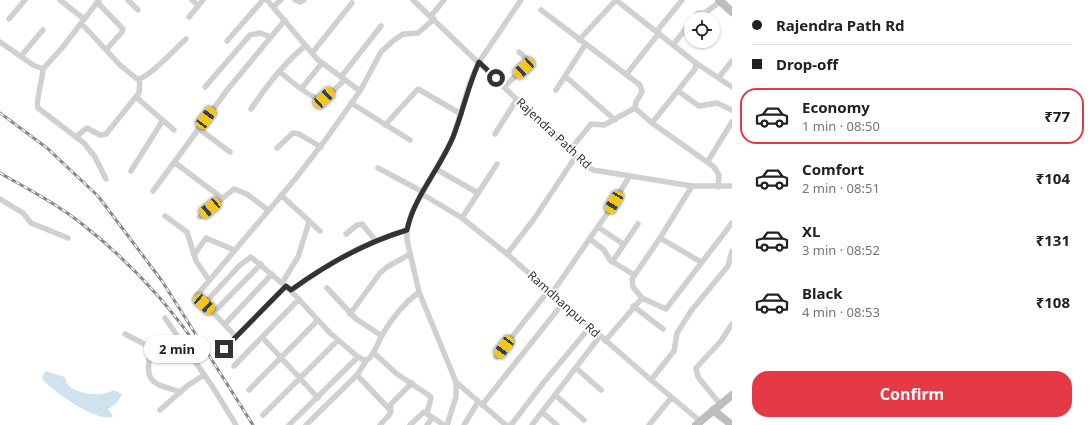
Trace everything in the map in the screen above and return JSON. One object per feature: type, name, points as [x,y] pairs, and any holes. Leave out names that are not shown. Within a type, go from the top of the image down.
[{"type":"street","points":[[9,19],[25,0]]},
{"type":"street","points":[[60,0],[82,21],[106,50],[130,75],[140,79]]},
{"type":"street","points":[[128,0],[138,10]]},
{"type":"street","points":[[192,0],[198,5]]},
{"type":"street","points":[[189,17],[203,0]]},
{"type":"street","points":[[227,41],[263,0]]},
{"type":"street","points":[[268,0],[312,54],[360,91]]},
{"type":"street","points":[[274,6],[280,0]]},
{"type":"street","points":[[295,0],[300,2],[304,0]]},
{"type":"street","name":"Rajendra Path Rd","points":[[413,0],[576,156],[593,170],[692,186],[732,186]]},
{"type":"street","points":[[236,336],[197,295],[320,147],[360,91],[378,56],[389,44],[403,34],[418,33],[433,18],[444,0]]},
{"type":"street","points":[[427,413],[432,418],[446,425],[456,397],[456,382],[419,292],[410,254],[407,230],[412,212],[453,138],[469,85],[479,62],[521,0]]},
{"type":"street","points":[[579,40],[616,0],[696,63],[732,86]]},
{"type":"street","points":[[626,75],[682,0]]},
{"type":"street","points":[[706,12],[720,0],[732,12]]},
{"type":"street","points":[[106,50],[123,29],[98,1],[62,48],[43,69],[37,106],[77,136],[90,148],[106,179]]},
{"type":"street","points":[[312,54],[352,3]]},
{"type":"street","points":[[541,10],[642,88],[642,92],[636,102],[635,108],[604,125],[591,124],[570,150]]},
{"type":"street","points":[[153,191],[228,89],[285,20]]},
{"type":"street","points":[[279,71],[301,89],[322,100],[343,78],[382,26]]},
{"type":"street","points":[[21,56],[43,30]]},
{"type":"street","points":[[673,45],[684,31]]},
{"type":"street","points":[[205,87],[250,35],[260,33],[271,38]]},
{"type":"street","points":[[77,136],[87,128],[100,136],[106,134],[139,93],[140,79],[186,39]]},
{"type":"street","points":[[0,42],[33,65],[43,69]]},
{"type":"street","points":[[556,90],[585,44]]},
{"type":"street","points":[[251,109],[279,71],[306,46]]},
{"type":"street","points":[[504,87],[528,64],[527,59],[518,52]]},
{"type":"street","points":[[719,78],[732,61]]},
{"type":"street","points":[[301,89],[322,63]]},
{"type":"street","points":[[652,123],[695,69],[696,63]]},
{"type":"street","points":[[565,76],[615,120]]},
{"type":"street","points":[[385,125],[418,89],[461,114]]},
{"type":"street","points":[[678,91],[699,106],[717,103],[732,110]]},
{"type":"street","points":[[136,97],[174,130]]},
{"type":"street","points":[[495,134],[517,99]]},
{"type":"street","points":[[351,103],[410,140]]},
{"type":"street","points":[[635,108],[652,123],[708,161],[717,171],[718,187]]},
{"type":"street","points":[[130,171],[163,120]]},
{"type":"street","points":[[708,161],[732,122]]},
{"type":"street","points":[[198,128],[230,152]]},
{"type":"street","points":[[278,148],[293,133],[320,147]]},
{"type":"street","points":[[507,254],[534,218],[576,156]]},
{"type":"street","points":[[174,162],[222,198]]},
{"type":"street","points":[[462,218],[497,164]]},
{"type":"street","name":"Ramdhanpur Rd","points":[[378,168],[462,218],[507,254],[698,423]]},
{"type":"street","points":[[436,169],[478,193]]},
{"type":"street","points":[[496,357],[550,292],[590,239],[629,177]]},
{"type":"street","points":[[692,186],[660,238],[634,275],[631,282],[632,287],[642,298],[666,309],[732,223]]},
{"type":"street","points":[[200,217],[231,190],[237,189],[268,210]]},
{"type":"street","points":[[281,195],[309,222],[320,230]]},
{"type":"street","points":[[0,199],[26,215],[31,223],[68,238]]},
{"type":"street","points":[[165,216],[187,232],[199,268],[209,280]]},
{"type":"street","points":[[224,349],[284,284],[298,257],[309,222]]},
{"type":"street","points":[[346,234],[357,225],[362,224],[376,241]]},
{"type":"street","points":[[612,262],[638,224]]},
{"type":"street","points":[[598,227],[623,244]]},
{"type":"street","points":[[291,290],[337,258],[376,241],[407,230]]},
{"type":"street","points":[[194,255],[206,238],[234,250]]},
{"type":"street","points":[[660,238],[701,262]]},
{"type":"street","points":[[590,239],[604,250],[612,262],[634,275]]},
{"type":"street","points":[[651,380],[674,350],[675,336],[680,328],[728,266],[732,251]]},
{"type":"street","points":[[350,314],[380,273],[387,267],[410,254]]},
{"type":"street","points":[[204,304],[248,258],[252,257],[291,290],[338,340],[358,357],[366,361]]},
{"type":"street","points":[[213,313],[261,264]]},
{"type":"street","points":[[225,324],[272,274]]},
{"type":"street","points":[[328,288],[350,314],[368,328],[382,336]]},
{"type":"street","points":[[310,424],[357,375],[366,361],[374,353],[382,336],[398,310],[419,292]]},
{"type":"street","points":[[605,341],[642,298]]},
{"type":"street","points":[[234,366],[298,299]]},
{"type":"street","points":[[464,425],[563,303]]},
{"type":"street","points":[[634,306],[663,330]]},
{"type":"street","points":[[165,318],[204,374],[236,425]]},
{"type":"street","points":[[249,390],[318,320]]},
{"type":"street","points":[[720,404],[698,377],[696,368],[721,341],[732,324]]},
{"type":"street","points":[[511,425],[544,382],[590,327]]},
{"type":"street","points":[[125,334],[150,347],[148,370],[151,380],[181,392]]},
{"type":"street","points":[[532,425],[600,336]]},
{"type":"street","points":[[262,337],[318,398]]},
{"type":"street","points":[[264,415],[338,340]]},
{"type":"street","points":[[374,353],[397,374],[412,383],[431,398],[427,413]]},
{"type":"street","points":[[289,425],[358,357]]},
{"type":"street","points":[[576,368],[601,390]]},
{"type":"street","points":[[160,410],[204,374]]},
{"type":"street","points":[[357,375],[391,411]]},
{"type":"street","points":[[456,382],[506,425]]},
{"type":"street","points":[[380,425],[388,417],[391,411],[391,404],[412,383]]},
{"type":"street","points":[[555,395],[584,420]]},
{"type":"street","points":[[698,423],[732,395]]},
{"type":"street","points":[[649,425],[671,398]]},
{"type":"street","points":[[713,410],[732,425]]},
{"type":"street","points":[[542,412],[554,424]]},
{"type":"street","points":[[410,425],[422,414],[427,413]]},
{"type":"street","points":[[427,425],[432,418]]},
{"type":"water","points":[[45,371],[65,377],[69,386],[85,393],[104,394],[114,390],[122,394],[116,404],[108,409],[113,416],[98,416],[65,398],[55,391],[42,378]]},
{"type":"railway","points":[[0,113],[47,148],[98,196],[162,281],[253,425]]},
{"type":"railway","points":[[0,173],[63,210],[115,252],[146,282],[174,315],[200,350]]},
{"type":"route","points":[[224,349],[286,286],[291,290],[337,258],[393,234],[407,230],[412,212],[453,138],[469,85],[479,62],[496,78]]}]
